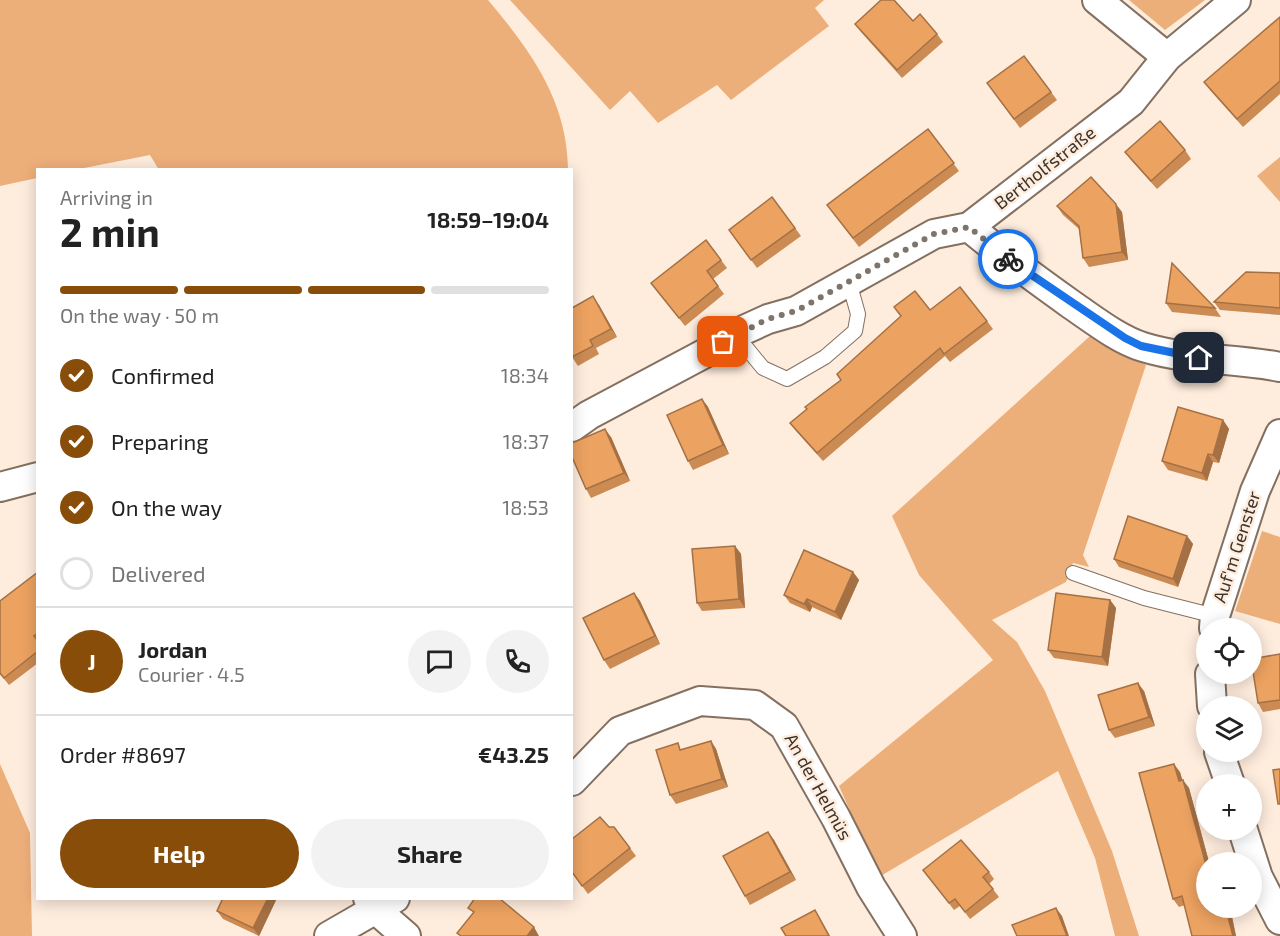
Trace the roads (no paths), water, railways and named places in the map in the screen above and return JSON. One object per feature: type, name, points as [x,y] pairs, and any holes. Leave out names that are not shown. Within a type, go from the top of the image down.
[{"type":"street","points":[[1097,0],[1167,57]]},
{"type":"street","name":"Bertholfstraße","points":[[573,426],[589,415],[711,350],[735,334],[768,319],[796,311],[934,234],[969,227],[1131,102],[1167,57],[1236,0]]},
{"type":"street","points":[[969,227],[1008,259],[1080,310],[1109,330],[1141,346],[1179,356],[1280,367]]},
{"type":"street","name":"Auf'm Genster","points":[[1215,618],[1255,491],[1280,434]]},
{"type":"street","points":[[0,487],[36,478]]},
{"type":"street","name":"An der Helmüs","points":[[573,780],[620,731],[700,701],[755,705],[784,726],[836,818],[871,887],[902,936]]},
{"type":"street","points":[[1246,840],[1258,877],[1280,920]]},
{"type":"street","points":[[329,936],[379,902],[406,936]]},
{"type":"lane","points":[[735,334],[763,368],[787,379],[825,357],[855,331],[858,314],[849,282]]},
{"type":"lane","points":[[1073,573],[1202,618]]}]
